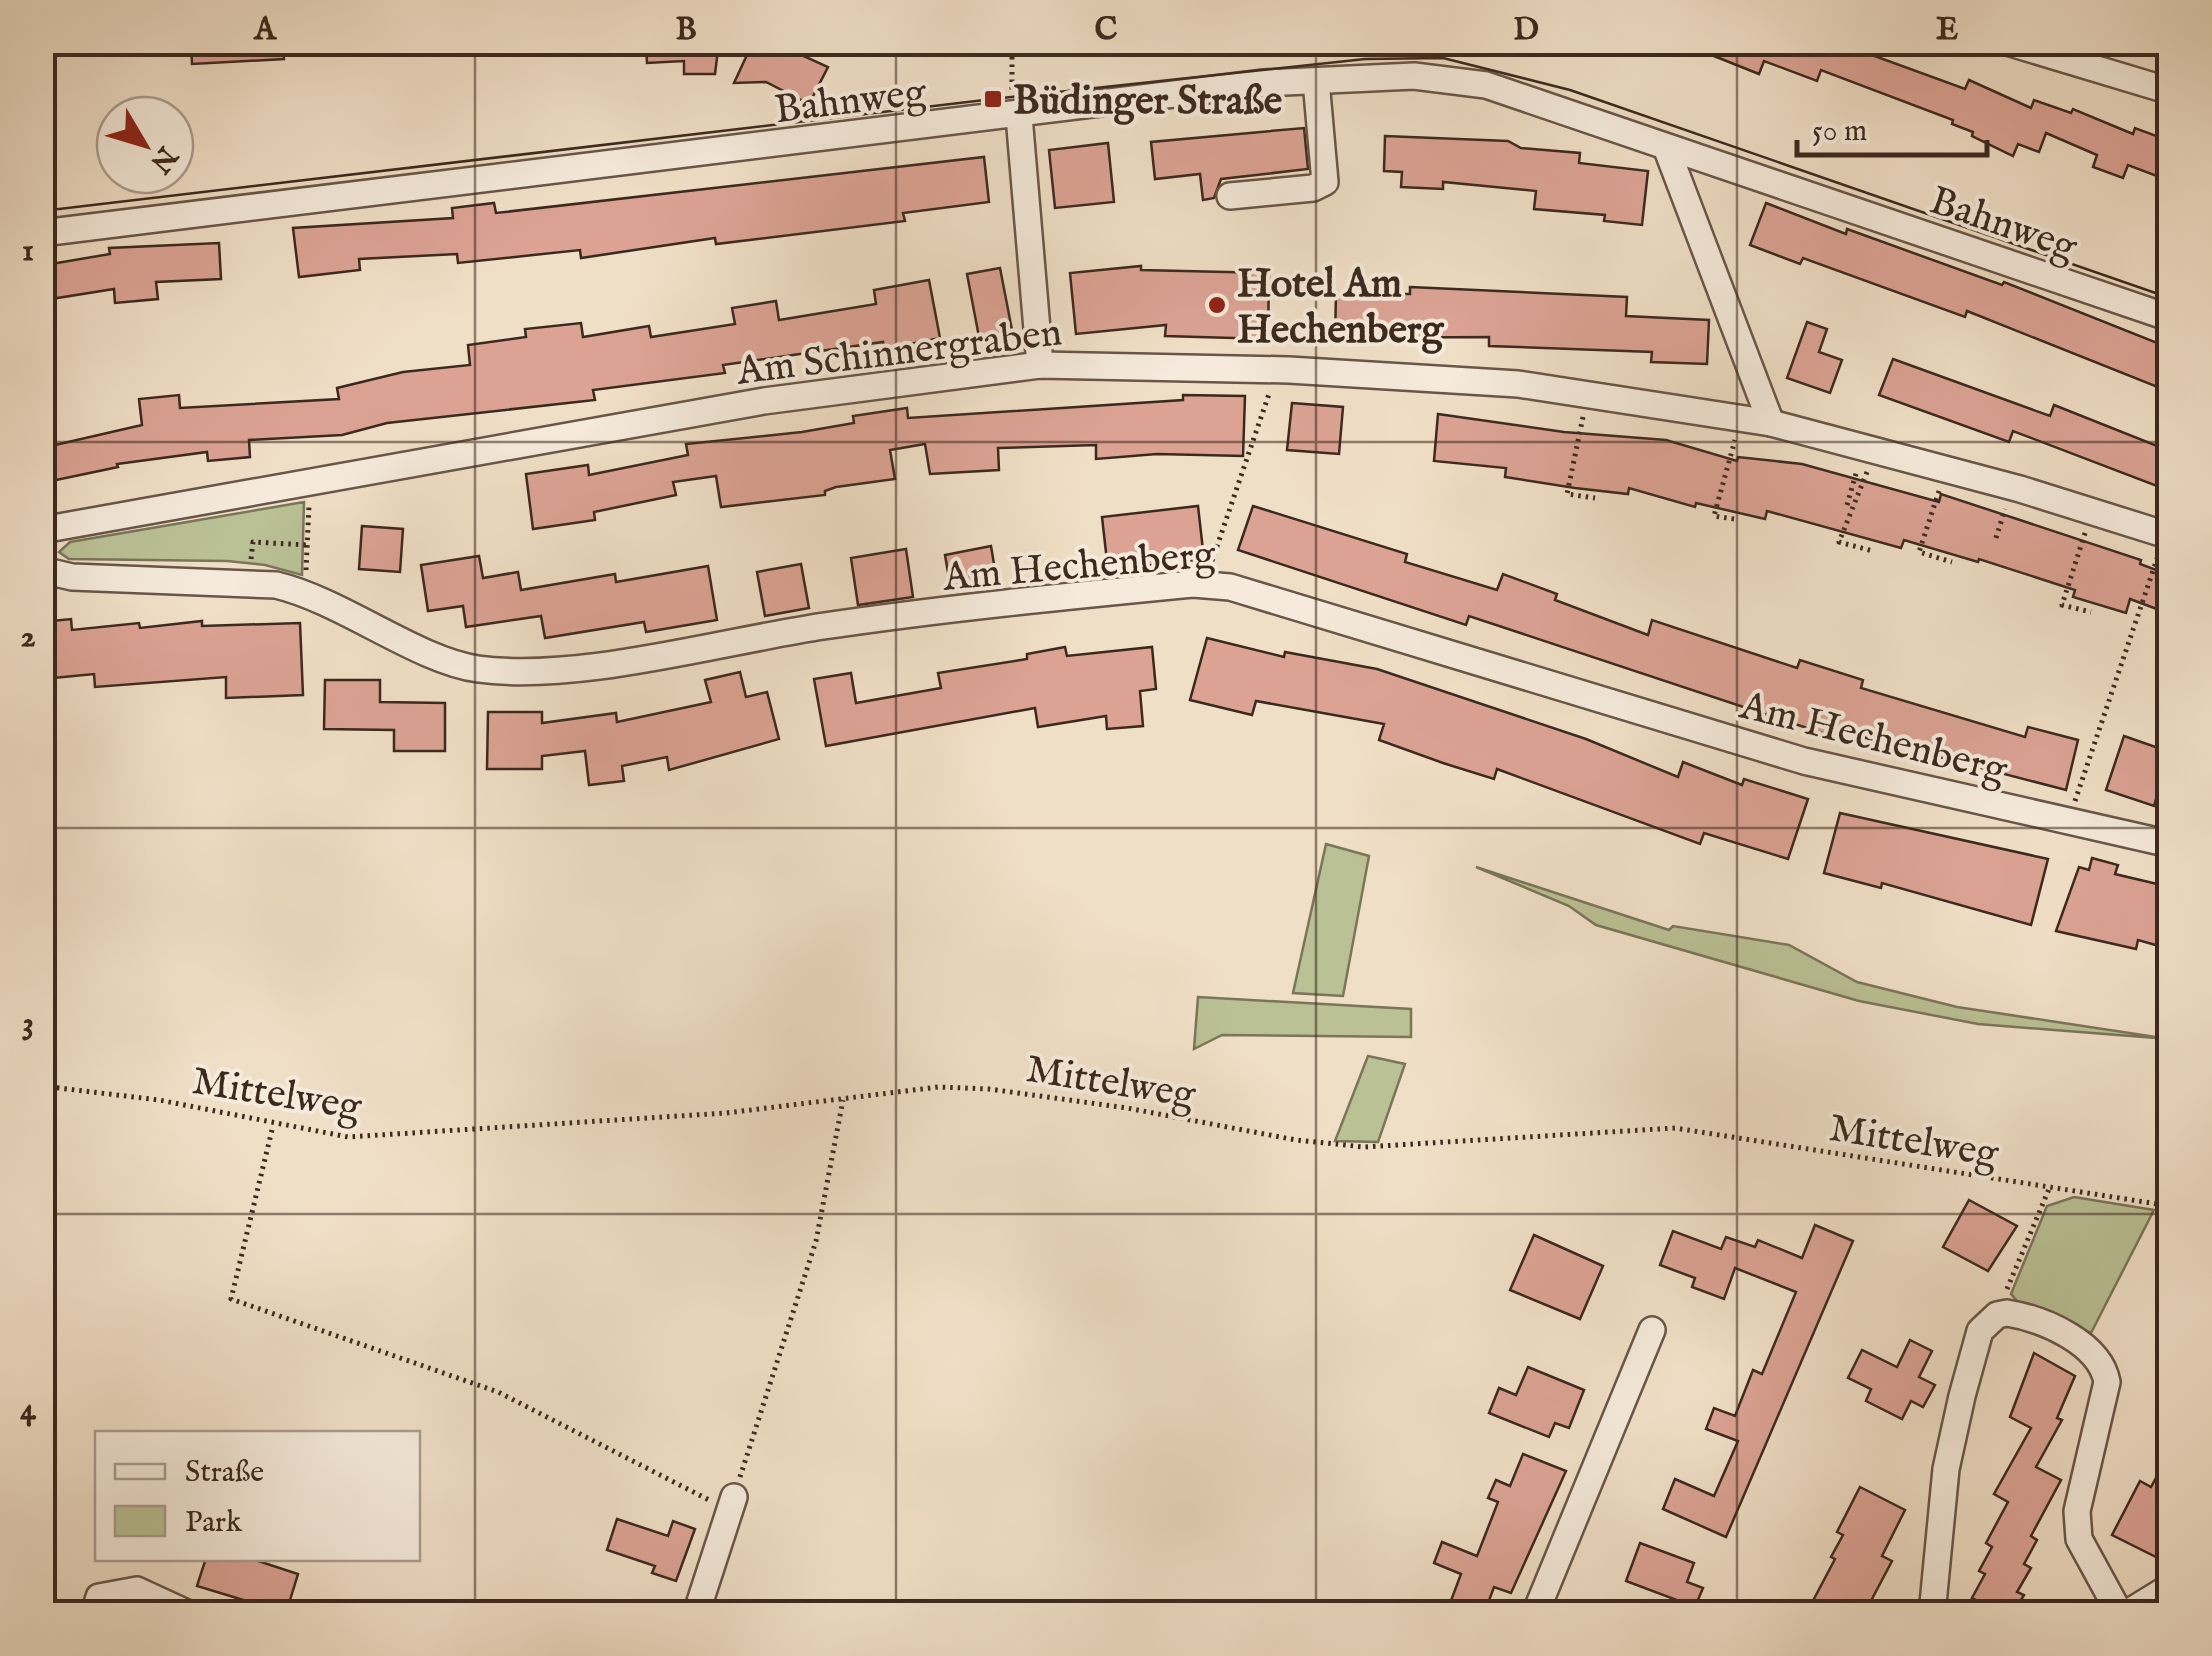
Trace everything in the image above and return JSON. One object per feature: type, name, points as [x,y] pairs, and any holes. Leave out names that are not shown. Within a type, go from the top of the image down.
[{"type":"street","points":[[2007,42],[2170,92]]},
{"type":"street","name":"Bahnweg","points":[[42,232],[1019,116],[1264,83],[1414,76],[1486,84],[2170,318]]},
{"type":"street","points":[[1230,196],[1314,188],[1325,182],[1316,81]]},
{"type":"street","points":[[1019,116],[1040,365]]},
{"type":"street","points":[[1666,146],[1771,422]]},
{"type":"street","name":"Am Schinnergraben","points":[[42,530],[764,401],[1040,365],[1277,370],[1518,384],[1588,394],[1771,422],[2167,535]]},
{"type":"street","name":"Am Hechenberg","points":[[42,570],[72,577],[248,582],[306,592],[448,660],[477,669],[524,670],[657,654],[824,626],[1204,585],[1230,587],[1804,761],[2170,844]]},
{"type":"street","points":[[1932,1614],[1946,1469],[1980,1331],[1997,1315],[2020,1315],[2090,1348],[2105,1367],[2107,1382],[2076,1512],[2079,1539],[2123,1614],[2170,1587]]},
{"type":"street","points":[[1535,1614],[1652,1330]]},
{"type":"street","points":[[696,1614],[732,1504]]},
{"type":"street","points":[[94,1614],[99,1597],[138,1590],[189,1614]]},
{"type":"path","points":[[1012,42],[1012,72]]},
{"type":"path","points":[[1204,585],[1277,370]]},
{"type":"path","points":[[1588,394],[1567,494],[1595,498]]},
{"type":"path","points":[[1734,518],[1714,516],[1741,418]]},
{"type":"path","points":[[1846,505],[1870,449]]},
{"type":"path","points":[[1870,449],[1840,542],[1873,551]]},
{"type":"path","points":[[1946,469],[1919,552],[1952,562]]},
{"type":"path","points":[[306,592],[310,483]]},
{"type":"path","points":[[2091,612],[2062,605],[2092,512]]},
{"type":"path","points":[[2068,822],[2167,535]]},
{"type":"path","points":[[248,582],[253,542],[307,545]]},
{"type":"path","name":"Mittelweg","points":[[42,1086],[159,1100],[348,1137],[726,1113],[938,1087],[990,1089],[1296,1140],[1364,1147],[1650,1126],[2170,1206]]},
{"type":"path","points":[[272,1130],[232,1299],[498,1392],[732,1504],[816,1241],[843,1100]]},
{"type":"path","points":[[1997,1315],[2049,1189]]},
{"type":"green space","points":[[304,502],[302,575],[265,565],[227,561],[69,559],[59,552],[70,542]]},
{"type":"green space","points":[[1326,844],[1369,856],[1343,996],[1293,993]]},
{"type":"green space","points":[[1476,867],[1669,930],[1673,926],[1789,945],[1857,982],[1957,1007],[2169,1039],[1978,1024],[1859,1001],[1596,925],[1569,906]]},
{"type":"green space","points":[[1198,997],[1411,1009],[1411,1037],[1222,1035],[1194,1049]]},
{"type":"green space","points":[[1368,1056],[1405,1064],[1378,1142],[1335,1141]]},
{"type":"green space","points":[[2074,1197],[2154,1210],[2091,1333],[2018,1302],[2011,1294],[2047,1206]]},
{"type":"building","points":[[191,42],[283,42],[284,59],[192,64]]},
{"type":"building","points":[[646,42],[719,42],[715,74],[684,74],[684,61],[647,63]]},
{"type":"building","points":[[753,42],[773,42],[828,67],[809,104],[766,82],[734,83]]},
{"type":"building","points":[[1679,42],[1826,42],[1965,89],[1969,80],[2031,108],[2034,100],[2071,113],[2073,109],[2133,134],[2135,128],[2170,141],[2170,181],[2128,165],[2123,178],[2093,167],[2097,155],[2046,133],[2039,152],[2018,144],[2013,156],[1952,124],[1953,120],[1821,70],[1817,81],[1764,61],[1759,74]]},
{"type":"building","points":[[1304,128],[1308,169],[1221,179],[1214,198],[1203,200],[1200,174],[1155,179],[1151,142]]},
{"type":"building","points":[[1385,136],[1508,141],[1521,148],[1580,153],[1579,163],[1648,171],[1642,225],[1604,221],[1605,215],[1534,209],[1536,191],[1443,182],[1443,189],[1401,187],[1402,172],[1384,171]]},
{"type":"building","points":[[1108,143],[1114,202],[1055,208],[1049,150]]},
{"type":"building","points":[[984,157],[989,202],[903,213],[905,221],[716,244],[715,238],[581,258],[580,250],[458,263],[457,254],[359,259],[360,270],[299,277],[293,228],[453,218],[452,208],[494,203],[496,213]]},
{"type":"building","points":[[1766,203],[1846,234],[1847,229],[2002,285],[2004,282],[2170,348],[2170,392],[1967,311],[1965,317],[1803,258],[1800,264],[1750,245]]},
{"type":"building","points":[[219,243],[221,279],[156,282],[158,299],[115,303],[114,289],[51,299],[45,265],[110,254],[109,248]]},
{"type":"building","points":[[1141,266],[1141,270],[1269,273],[1268,339],[1165,336],[1166,325],[1076,334],[1070,273]]},
{"type":"building","points":[[1000,268],[1012,330],[979,337],[967,274]]},
{"type":"building","points":[[929,280],[940,338],[885,349],[883,342],[723,365],[725,373],[593,390],[595,400],[387,423],[342,435],[249,440],[250,457],[208,461],[207,452],[117,464],[118,467],[42,483],[42,448],[142,425],[139,399],[179,395],[180,408],[339,399],[337,388],[403,372],[470,365],[468,345],[526,337],[525,329],[581,323],[583,337],[649,326],[651,337],[735,324],[732,308],[776,301],[779,320],[876,304],[874,290]]},
{"type":"building","points":[[1410,287],[1627,297],[1626,316],[1709,320],[1707,364],[1651,362],[1652,352],[1489,346],[1489,337],[1335,338],[1336,294],[1410,294]]},
{"type":"building","points":[[1807,322],[1827,329],[1819,352],[1842,360],[1830,393],[1787,378]]},
{"type":"building","points":[[1893,359],[2050,416],[2054,405],[2170,451],[2170,491],[2013,431],[2009,442],[1879,395]]},
{"type":"building","points":[[1183,395],[1245,396],[1243,456],[1157,454],[1096,459],[1096,445],[998,448],[999,470],[930,474],[925,444],[890,450],[895,479],[836,487],[825,491],[825,495],[721,507],[716,476],[673,482],[676,495],[594,512],[595,520],[533,529],[526,474],[588,465],[589,475],[688,455],[686,444],[802,432],[854,423],[853,416],[907,408],[908,418],[1183,400]]},
{"type":"building","points":[[1292,403],[1343,407],[1339,454],[1287,450]]},
{"type":"building","points":[[1438,414],[1564,432],[1666,440],[1737,461],[1738,457],[1802,464],[1939,502],[1941,494],[2141,560],[2140,564],[2170,575],[2170,614],[2130,599],[2126,613],[2073,597],[2075,590],[1979,559],[1978,562],[1904,540],[1901,548],[1767,511],[1765,519],[1696,503],[1695,507],[1629,488],[1628,494],[1575,488],[1505,477],[1506,468],[1434,461]]},
{"type":"building","points":[[1198,506],[1204,559],[1108,570],[1102,517]]},
{"type":"building","points":[[1253,506],[1407,554],[1405,562],[1497,590],[1503,574],[1557,594],[1555,600],[1648,635],[1652,620],[1797,668],[1800,660],[1863,680],[1861,688],[2025,737],[2028,727],[2078,740],[2066,790],[1830,729],[1828,735],[1469,616],[1466,625],[1238,550]]},
{"type":"building","points":[[362,526],[403,529],[400,572],[359,569]]},
{"type":"building","points":[[991,546],[997,582],[951,590],[945,555]]},
{"type":"building","points":[[906,549],[913,597],[858,605],[851,558]]},
{"type":"building","points":[[479,556],[483,578],[518,572],[521,590],[615,574],[616,582],[708,566],[717,620],[646,632],[644,622],[545,638],[541,616],[466,627],[463,606],[428,611],[421,565]]},
{"type":"building","points":[[801,564],[809,608],[765,616],[757,572]]},
{"type":"building","points":[[71,619],[72,630],[202,621],[202,626],[300,623],[303,695],[226,698],[226,677],[95,687],[94,674],[42,679],[42,622]]},
{"type":"building","points":[[1207,638],[1284,657],[1285,652],[1377,669],[1586,739],[1678,777],[1683,762],[1742,785],[1744,779],[1808,799],[1788,859],[1704,833],[1700,844],[1497,769],[1494,779],[1379,740],[1384,724],[1256,701],[1252,715],[1190,700]]},
{"type":"building","points":[[1065,647],[1067,656],[1152,647],[1156,689],[1140,691],[1143,726],[1107,729],[1106,716],[1038,727],[1035,708],[826,746],[814,679],[851,673],[856,703],[941,688],[938,673],[1027,659],[1027,654]]},
{"type":"building","points":[[740,672],[746,697],[767,692],[779,739],[669,770],[667,757],[622,766],[624,781],[589,785],[585,751],[542,756],[542,769],[487,769],[488,712],[542,712],[542,723],[616,713],[617,722],[711,702],[705,680]]},
{"type":"building","points":[[325,680],[380,680],[380,702],[445,703],[445,751],[394,751],[394,730],[324,729]]},
{"type":"building","points":[[2124,736],[2170,752],[2154,806],[2106,790]]},
{"type":"building","points":[[1840,813],[2048,859],[2031,925],[1882,883],[1881,888],[1824,873]]},
{"type":"building","points":[[2092,858],[2118,865],[2115,874],[2170,887],[2170,949],[2138,940],[2136,949],[2056,931],[2079,867],[2089,870]]},
{"type":"building","points":[[1969,1200],[2017,1226],[1988,1271],[1943,1247]]},
{"type":"building","points":[[1815,1225],[1853,1241],[1726,1537],[1663,1509],[1675,1479],[1714,1496],[1738,1441],[1706,1429],[1714,1408],[1735,1416],[1753,1370],[1762,1374],[1796,1292],[1735,1268],[1724,1299],[1692,1287],[1695,1278],[1660,1265],[1673,1231],[1721,1249],[1726,1237],[1755,1247],[1758,1240],[1802,1258]]},
{"type":"building","points":[[1534,1235],[1603,1266],[1580,1319],[1510,1290]]},
{"type":"building","points":[[1910,1340],[1932,1351],[1919,1377],[1935,1385],[1923,1407],[1911,1401],[1902,1419],[1866,1401],[1871,1389],[1848,1378],[1862,1350],[1897,1367]]},
{"type":"building","points":[[2034,1353],[2075,1376],[2057,1418],[2062,1420],[2036,1467],[2061,1480],[2031,1536],[2037,1540],[2024,1564],[2031,1568],[2017,1592],[2024,1595],[2013,1614],[1987,1614],[1990,1607],[1972,1598],[1985,1574],[1979,1571],[1992,1547],[1986,1543],[2008,1502],[1994,1494],[2031,1428],[2010,1417]]},
{"type":"building","points":[[1528,1367],[1584,1390],[1569,1428],[1555,1423],[1549,1437],[1489,1413],[1499,1388],[1516,1395]]},
{"type":"building","points":[[2170,1452],[2170,1564],[2112,1535],[2140,1481],[2151,1487]]},
{"type":"building","points":[[1523,1454],[1566,1471],[1511,1593],[1494,1587],[1484,1614],[1446,1614],[1461,1574],[1434,1563],[1442,1542],[1477,1556],[1498,1502],[1488,1498],[1496,1480],[1510,1486]]},
{"type":"building","points":[[1860,1487],[1905,1510],[1882,1556],[1892,1561],[1864,1614],[1806,1614],[1835,1559],[1831,1557],[1843,1535],[1837,1532]]},
{"type":"building","points":[[617,1519],[668,1536],[673,1521],[695,1529],[676,1581],[652,1573],[655,1566],[607,1550]]},
{"type":"building","points":[[1640,1543],[1694,1563],[1687,1582],[1703,1588],[1695,1607],[1626,1581]]},
{"type":"building","points":[[205,1561],[258,1561],[298,1574],[286,1613],[197,1586]]},
{"type":"tram line","points":[[42,211],[993,99],[1365,59],[1443,58],[1570,90],[2170,298]]},
{"type":"place","name":"Büdinger Straße","points":[[993,99]]},
{"type":"place","name":"Hotel Am Hechenberg","points":[[1217,305]]}]
